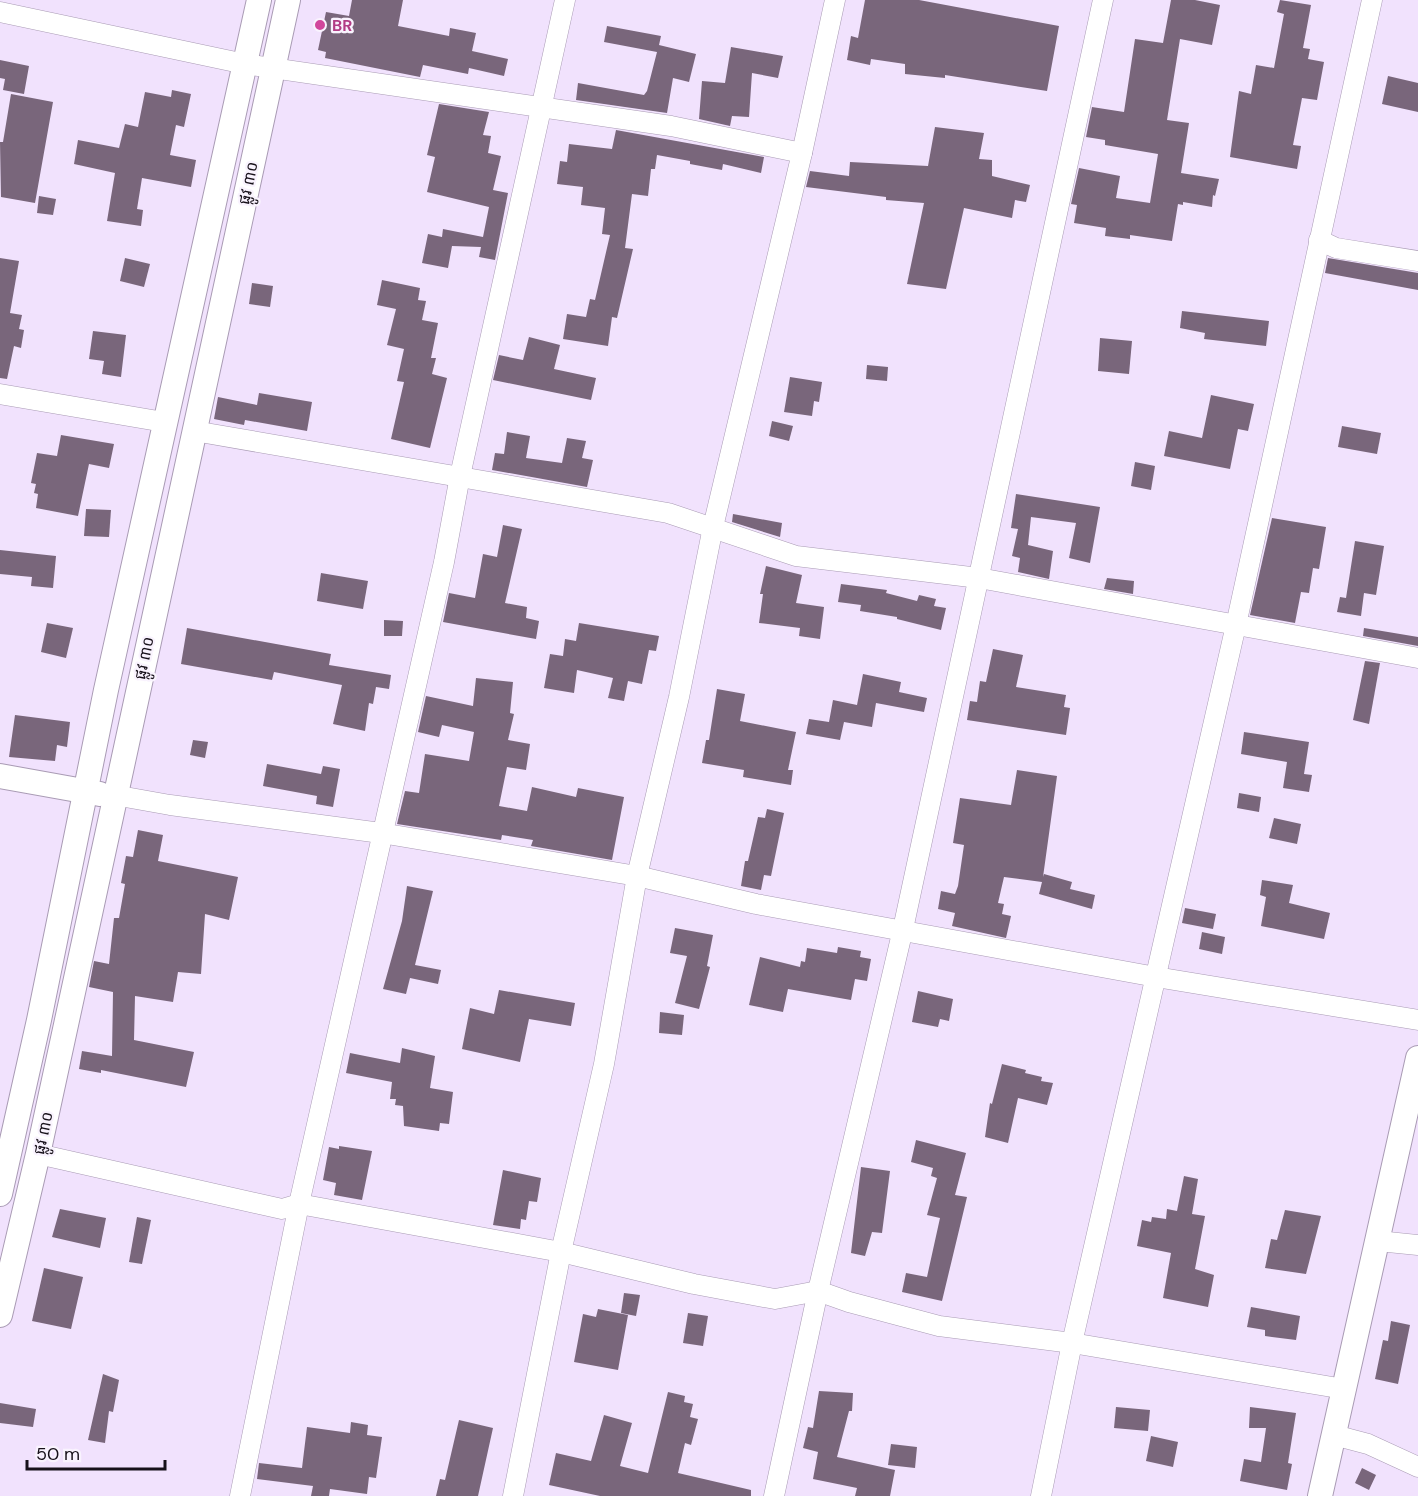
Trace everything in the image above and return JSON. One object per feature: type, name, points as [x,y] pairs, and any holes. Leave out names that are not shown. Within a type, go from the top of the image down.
[{"type":"street","name":"ផ្លូវ ៣០","points":[[0,1194],[4,1157],[86,793],[164,422],[259,0]]},
{"type":"street","name":"ផ្លូវ ៣០","points":[[0,1315],[38,1154],[288,0]]},
{"type":"street","points":[[240,1496],[299,1204],[444,562],[460,476],[565,0]]},
{"type":"street","points":[[513,1496],[561,1252],[603,1064],[637,876],[679,697],[713,527],[802,153],[835,0]]},
{"type":"street","points":[[774,1496],[818,1291],[903,929],[1102,0]]},
{"type":"street","points":[[1041,1496],[1072,1343],[1236,626],[1372,0]]},
{"type":"street","points":[[0,12],[273,69],[671,126],[802,153]]},
{"type":"street","points":[[1319,240],[1336,248],[1418,261]]},
{"type":"street","points":[[0,394],[164,422]]},
{"type":"street","points":[[194,431],[668,513],[796,556],[979,578],[1418,658]]},
{"type":"street","points":[[0,776],[86,793],[381,833],[637,876],[756,904],[1156,977],[1418,1020]]},
{"type":"street","points":[[1320,1496],[1416,1073]]},
{"type":"street","points":[[38,1154],[282,1209],[299,1204],[561,1252],[694,1284],[775,1299],[818,1291],[849,1302],[939,1326],[1072,1343],[1344,1389]]},
{"type":"street","points":[[1378,1241],[1418,1245]]},
{"type":"street","points":[[1334,1435],[1368,1444],[1418,1467]]},
{"type":"building","points":[[352,0],[403,0],[398,26],[449,36],[450,28],[476,33],[472,51],[508,59],[504,76],[469,68],[468,74],[423,65],[420,77],[325,58],[326,52],[318,50],[326,12],[349,16]]},
{"type":"building","points":[[865,0],[919,0],[1059,26],[1047,91],[945,75],[945,78],[905,74],[905,64],[871,59],[870,65],[847,60],[851,36],[858,38]]},
{"type":"building","points":[[1171,0],[1195,0],[1220,5],[1212,45],[1180,39],[1167,120],[1189,123],[1181,173],[1219,179],[1215,196],[1213,195],[1212,207],[1183,202],[1183,205],[1178,204],[1172,241],[1130,235],[1130,239],[1105,236],[1106,228],[1074,223],[1077,205],[1071,204],[1079,168],[1120,176],[1116,198],[1150,203],[1158,154],[1105,145],[1105,140],[1086,137],[1092,107],[1124,112],[1135,39],[1163,43]]},
{"type":"building","points":[[1280,0],[1311,5],[1303,48],[1310,49],[1308,59],[1324,62],[1317,100],[1302,98],[1293,145],[1301,146],[1297,169],[1230,157],[1239,91],[1251,94],[1256,65],[1274,68],[1284,14],[1277,12]]},
{"type":"building","points":[[607,26],[661,36],[659,45],[696,54],[689,82],[673,78],[667,113],[576,100],[578,83],[644,95],[647,91],[657,52],[604,42]]},
{"type":"building","points":[[731,47],[783,56],[778,78],[752,73],[749,117],[732,116],[730,126],[699,119],[702,81],[725,83]]},
{"type":"building","points":[[0,60],[29,66],[24,94],[3,90],[5,79],[0,78]]},
{"type":"building","points":[[1388,76],[1418,83],[1418,112],[1382,104]]},
{"type":"building","points":[[172,90],[191,94],[184,127],[176,125],[170,155],[196,160],[191,187],[142,178],[137,209],[143,210],[141,226],[107,221],[115,173],[74,164],[78,140],[119,148],[125,124],[138,127],[145,92],[171,97]]},
{"type":"building","points":[[11,94],[53,102],[35,203],[1,197],[0,142],[3,142]]},
{"type":"building","points":[[439,104],[489,112],[483,135],[491,136],[488,153],[501,156],[493,190],[508,193],[495,260],[479,257],[481,247],[452,246],[448,268],[422,263],[428,234],[442,237],[443,229],[483,237],[489,207],[427,192],[435,157],[427,155]]},
{"type":"building","points":[[935,127],[984,133],[979,159],[992,160],[992,176],[1030,185],[1026,202],[1015,200],[1012,218],[964,208],[946,289],[907,284],[924,203],[886,200],[886,197],[806,187],[810,171],[849,176],[850,162],[928,166]]},
{"type":"building","points":[[616,130],[764,157],[761,173],[723,164],[722,170],[657,155],[655,169],[651,169],[648,196],[632,194],[625,248],[633,249],[617,318],[612,317],[608,346],[563,339],[567,314],[586,317],[590,299],[595,300],[610,235],[602,234],[605,208],[581,205],[583,187],[557,184],[560,161],[567,162],[569,144],[612,149]]},
{"type":"building","points":[[39,196],[56,199],[53,215],[37,213]]},
{"type":"building","points":[[0,258],[19,261],[10,313],[22,315],[19,329],[24,330],[21,348],[14,346],[7,379],[0,378]]},
{"type":"building","points":[[125,258],[150,264],[144,287],[120,281]]},
{"type":"building","points":[[1328,258],[1418,273],[1418,290],[1325,273]]},
{"type":"building","points":[[382,280],[420,288],[418,300],[426,301],[422,320],[438,323],[431,358],[436,358],[432,374],[447,378],[430,448],[391,439],[404,382],[397,381],[404,349],[387,345],[396,309],[377,305]]},
{"type":"building","points":[[252,283],[273,286],[270,307],[249,304]]},
{"type":"building","points":[[1182,311],[1269,321],[1266,346],[1204,339],[1205,333],[1180,328]]},
{"type":"building","points":[[93,331],[126,335],[121,377],[102,374],[104,361],[89,359]]},
{"type":"building","points":[[529,337],[560,345],[554,369],[596,378],[591,400],[493,380],[499,355],[523,360]]},
{"type":"building","points":[[1100,338],[1132,341],[1129,374],[1098,371]]},
{"type":"building","points":[[867,365],[888,367],[887,381],[866,379]]},
{"type":"building","points":[[790,377],[822,382],[819,402],[814,401],[812,416],[784,412]]},
{"type":"building","points":[[259,393],[312,402],[307,431],[245,420],[244,425],[214,419],[218,397],[257,405]]},
{"type":"building","points":[[1211,395],[1254,404],[1248,431],[1238,429],[1230,469],[1164,456],[1169,431],[1202,438]]},
{"type":"building","points":[[772,421],[793,426],[789,441],[769,436]]},
{"type":"building","points":[[1342,426],[1381,433],[1377,454],[1338,447]]},
{"type":"building","points":[[507,432],[530,436],[526,458],[562,463],[567,438],[586,441],[582,458],[593,460],[587,487],[492,470],[495,453],[504,454]]},
{"type":"building","points":[[61,435],[114,444],[109,468],[89,464],[78,516],[36,508],[38,494],[34,493],[36,484],[31,483],[37,453],[57,456]]},
{"type":"building","points":[[1135,462],[1155,466],[1151,490],[1131,486]]},
{"type":"building","points":[[1016,494],[1100,507],[1090,563],[1069,558],[1076,523],[1031,517],[1028,545],[1053,551],[1049,579],[1018,572],[1020,558],[1012,556],[1018,529],[1011,528]]},
{"type":"building","points":[[86,509],[111,510],[109,537],[84,536]]},
{"type":"building","points":[[733,514],[782,523],[780,537],[732,522]]},
{"type":"building","points":[[1272,518],[1326,527],[1319,569],[1313,568],[1309,593],[1301,592],[1295,623],[1250,615]]},
{"type":"building","points":[[503,525],[522,529],[505,603],[527,607],[526,618],[539,621],[536,639],[443,622],[449,593],[475,598],[483,554],[497,557]]},
{"type":"building","points":[[1355,541],[1384,546],[1376,595],[1364,593],[1361,616],[1337,612],[1340,597],[1346,598]]},
{"type":"building","points":[[0,550],[56,556],[53,588],[31,586],[32,577],[0,574]]},
{"type":"building","points":[[766,566],[802,575],[796,603],[824,607],[820,639],[799,636],[800,628],[759,623],[763,594],[760,594]]},
{"type":"building","points":[[321,573],[368,581],[363,609],[317,601]]},
{"type":"building","points":[[1107,578],[1134,581],[1133,594],[1104,589]]},
{"type":"building","points":[[841,584],[887,590],[886,593],[917,601],[919,595],[936,599],[934,606],[946,608],[941,630],[897,619],[897,617],[860,611],[861,605],[838,602]]},
{"type":"building","points":[[384,620],[403,621],[402,636],[384,636]]},
{"type":"building","points":[[47,623],[73,628],[66,658],[41,652]]},
{"type":"building","points":[[579,623],[659,636],[656,651],[649,650],[642,684],[628,681],[624,701],[608,698],[613,678],[577,670],[574,693],[544,688],[550,654],[563,656],[565,639],[576,641]]},
{"type":"building","points":[[187,628],[331,654],[329,665],[391,675],[389,689],[376,687],[373,704],[369,703],[365,731],[333,724],[342,685],[274,672],[272,680],[181,664]]},
{"type":"building","points":[[1364,628],[1418,637],[1418,646],[1363,636]]},
{"type":"building","points":[[993,649],[1023,655],[1016,687],[1066,695],[1064,707],[1070,708],[1066,735],[967,720],[970,701],[977,702],[980,681],[986,682]]},
{"type":"building","points":[[1365,661],[1380,663],[1369,724],[1353,720]]},
{"type":"building","points":[[863,674],[901,682],[899,692],[927,698],[924,712],[876,703],[872,727],[844,722],[840,740],[806,734],[809,719],[829,722],[833,700],[857,705]]},
{"type":"building","points":[[476,678],[513,682],[510,713],[514,714],[508,740],[530,744],[526,770],[507,767],[499,806],[527,811],[532,787],[576,797],[578,788],[624,797],[612,860],[531,846],[533,840],[502,835],[501,840],[397,824],[405,791],[419,793],[425,754],[469,761],[474,732],[442,725],[439,737],[418,732],[426,696],[473,706]]},
{"type":"building","points":[[717,689],[745,694],[740,721],[796,732],[788,770],[793,770],[791,785],[743,777],[744,770],[702,763],[706,740],[709,740]]},
{"type":"building","points":[[15,715],[70,722],[67,747],[57,745],[55,761],[9,757]]},
{"type":"building","points":[[1244,732],[1309,742],[1304,774],[1312,775],[1309,792],[1283,788],[1287,762],[1241,754]]},
{"type":"building","points":[[193,740],[208,742],[205,758],[190,755]]},
{"type":"building","points":[[267,764],[321,774],[323,766],[340,769],[333,807],[316,804],[317,796],[263,786]]},
{"type":"building","points":[[1017,770],[1057,776],[1043,877],[1044,874],[1072,882],[1070,889],[1095,895],[1092,909],[1039,894],[1042,882],[1004,877],[998,903],[1004,904],[1002,914],[1011,916],[1006,938],[952,926],[955,913],[938,909],[941,891],[955,894],[958,886],[964,845],[953,843],[960,798],[1011,805]]},
{"type":"building","points":[[1239,793],[1261,797],[1259,812],[1237,808]]},
{"type":"building","points":[[767,809],[784,813],[771,876],[764,875],[761,890],[741,886],[745,861],[748,861],[758,817],[765,818]]},
{"type":"building","points":[[1274,818],[1301,824],[1297,844],[1269,838]]},
{"type":"building","points":[[138,830],[163,835],[158,861],[238,877],[229,920],[205,914],[201,974],[178,972],[173,1002],[135,996],[134,1040],[194,1052],[186,1087],[101,1070],[101,1073],[79,1069],[82,1051],[112,1056],[113,992],[89,987],[94,961],[109,964],[114,918],[119,918],[125,884],[121,883],[126,856],[133,857]]},
{"type":"building","points":[[1262,880],[1293,885],[1289,903],[1330,913],[1324,939],[1261,926],[1266,897],[1260,895]]},
{"type":"building","points":[[407,886],[433,891],[415,965],[441,970],[438,984],[410,978],[406,994],[383,989],[402,921]]},
{"type":"building","points":[[1185,908],[1216,914],[1213,929],[1182,923]]},
{"type":"building","points":[[675,928],[713,935],[707,966],[710,967],[699,1009],[675,1003],[687,956],[670,953]]},
{"type":"building","points":[[1202,932],[1225,937],[1222,954],[1199,949]]},
{"type":"building","points":[[838,947],[861,951],[860,957],[871,959],[867,981],[855,979],[851,1000],[788,989],[783,1012],[749,1005],[760,957],[800,967],[801,961],[805,962],[807,948],[837,953]]},
{"type":"building","points":[[499,990],[575,1003],[571,1026],[529,1019],[520,1062],[462,1049],[470,1008],[494,1014]]},
{"type":"building","points":[[918,991],[953,999],[949,1021],[940,1019],[938,1027],[912,1022]]},
{"type":"building","points":[[660,1012],[684,1015],[682,1035],[659,1033]]},
{"type":"building","points":[[402,1048],[435,1056],[430,1088],[453,1092],[449,1124],[440,1123],[439,1131],[404,1126],[403,1106],[395,1105],[396,1099],[390,1099],[392,1082],[346,1073],[350,1053],[400,1063]]},
{"type":"building","points":[[1002,1064],[1026,1070],[1025,1073],[1042,1077],[1041,1081],[1053,1083],[1047,1105],[1018,1098],[1008,1143],[985,1137],[990,1103],[992,1104]]},
{"type":"building","points":[[916,1140],[966,1153],[955,1195],[967,1197],[942,1301],[902,1292],[906,1273],[927,1277],[940,1218],[927,1215],[937,1178],[931,1176],[933,1168],[911,1162]]},
{"type":"building","points":[[339,1146],[372,1151],[362,1200],[334,1195],[336,1183],[323,1180],[329,1147],[339,1149]]},
{"type":"building","points":[[861,1167],[890,1171],[882,1233],[872,1232],[865,1256],[851,1253]]},
{"type":"building","points":[[503,1170],[541,1178],[537,1202],[529,1201],[526,1220],[521,1219],[520,1229],[493,1225]]},
{"type":"building","points":[[1184,1176],[1198,1179],[1192,1214],[1205,1216],[1195,1269],[1214,1275],[1208,1307],[1163,1298],[1171,1253],[1137,1246],[1142,1220],[1151,1222],[1152,1217],[1166,1219],[1167,1209],[1177,1211]]},
{"type":"building","points":[[60,1209],[106,1218],[100,1248],[52,1237]]},
{"type":"building","points":[[1285,1210],[1321,1216],[1306,1274],[1265,1268],[1271,1239],[1277,1240]]},
{"type":"building","points":[[137,1217],[151,1220],[142,1264],[129,1262]]},
{"type":"building","points":[[44,1268],[83,1277],[71,1329],[32,1321]]},
{"type":"building","points":[[624,1293],[640,1295],[636,1316],[621,1313]]},
{"type":"building","points":[[1251,1307],[1300,1316],[1296,1340],[1265,1336],[1265,1330],[1247,1327]]},
{"type":"building","points":[[598,1309],[628,1315],[618,1370],[574,1362],[583,1314],[596,1317]]},
{"type":"building","points":[[688,1313],[708,1316],[703,1346],[683,1343]]},
{"type":"building","points":[[1391,1321],[1410,1325],[1398,1384],[1375,1379],[1383,1340],[1388,1341]]},
{"type":"building","points":[[103,1374],[119,1380],[113,1412],[109,1411],[105,1443],[88,1440]]},
{"type":"building","points":[[819,1391],[853,1393],[852,1411],[849,1411],[837,1457],[895,1470],[890,1496],[855,1496],[857,1488],[813,1479],[818,1452],[803,1448],[808,1427],[813,1428]]},
{"type":"building","points":[[668,1392],[685,1396],[684,1402],[693,1404],[690,1417],[698,1419],[691,1445],[685,1443],[678,1473],[751,1490],[751,1496],[600,1496],[549,1485],[556,1453],[591,1461],[604,1415],[632,1423],[620,1466],[648,1473]]},
{"type":"building","points":[[0,1403],[36,1409],[33,1427],[0,1423]]},
{"type":"building","points":[[1116,1407],[1150,1410],[1148,1431],[1114,1428]]},
{"type":"building","points":[[1250,1407],[1296,1413],[1288,1463],[1292,1464],[1287,1490],[1240,1481],[1244,1459],[1261,1462],[1266,1428],[1249,1428]]},
{"type":"building","points":[[459,1420],[493,1428],[478,1496],[436,1496],[440,1479],[445,1480]]},
{"type":"building","points":[[351,1422],[368,1425],[367,1435],[382,1437],[376,1478],[369,1477],[367,1494],[330,1489],[329,1496],[311,1496],[313,1486],[257,1479],[259,1463],[302,1468],[307,1427],[350,1433]]},
{"type":"building","points":[[1151,1436],[1178,1442],[1173,1467],[1146,1461]]},
{"type":"building","points":[[891,1444],[917,1447],[915,1468],[888,1465]]},
{"type":"building","points":[[1362,1468],[1376,1475],[1369,1490],[1355,1483]]},
{"type":"place","name":"BR","points":[[320,25]]}]
